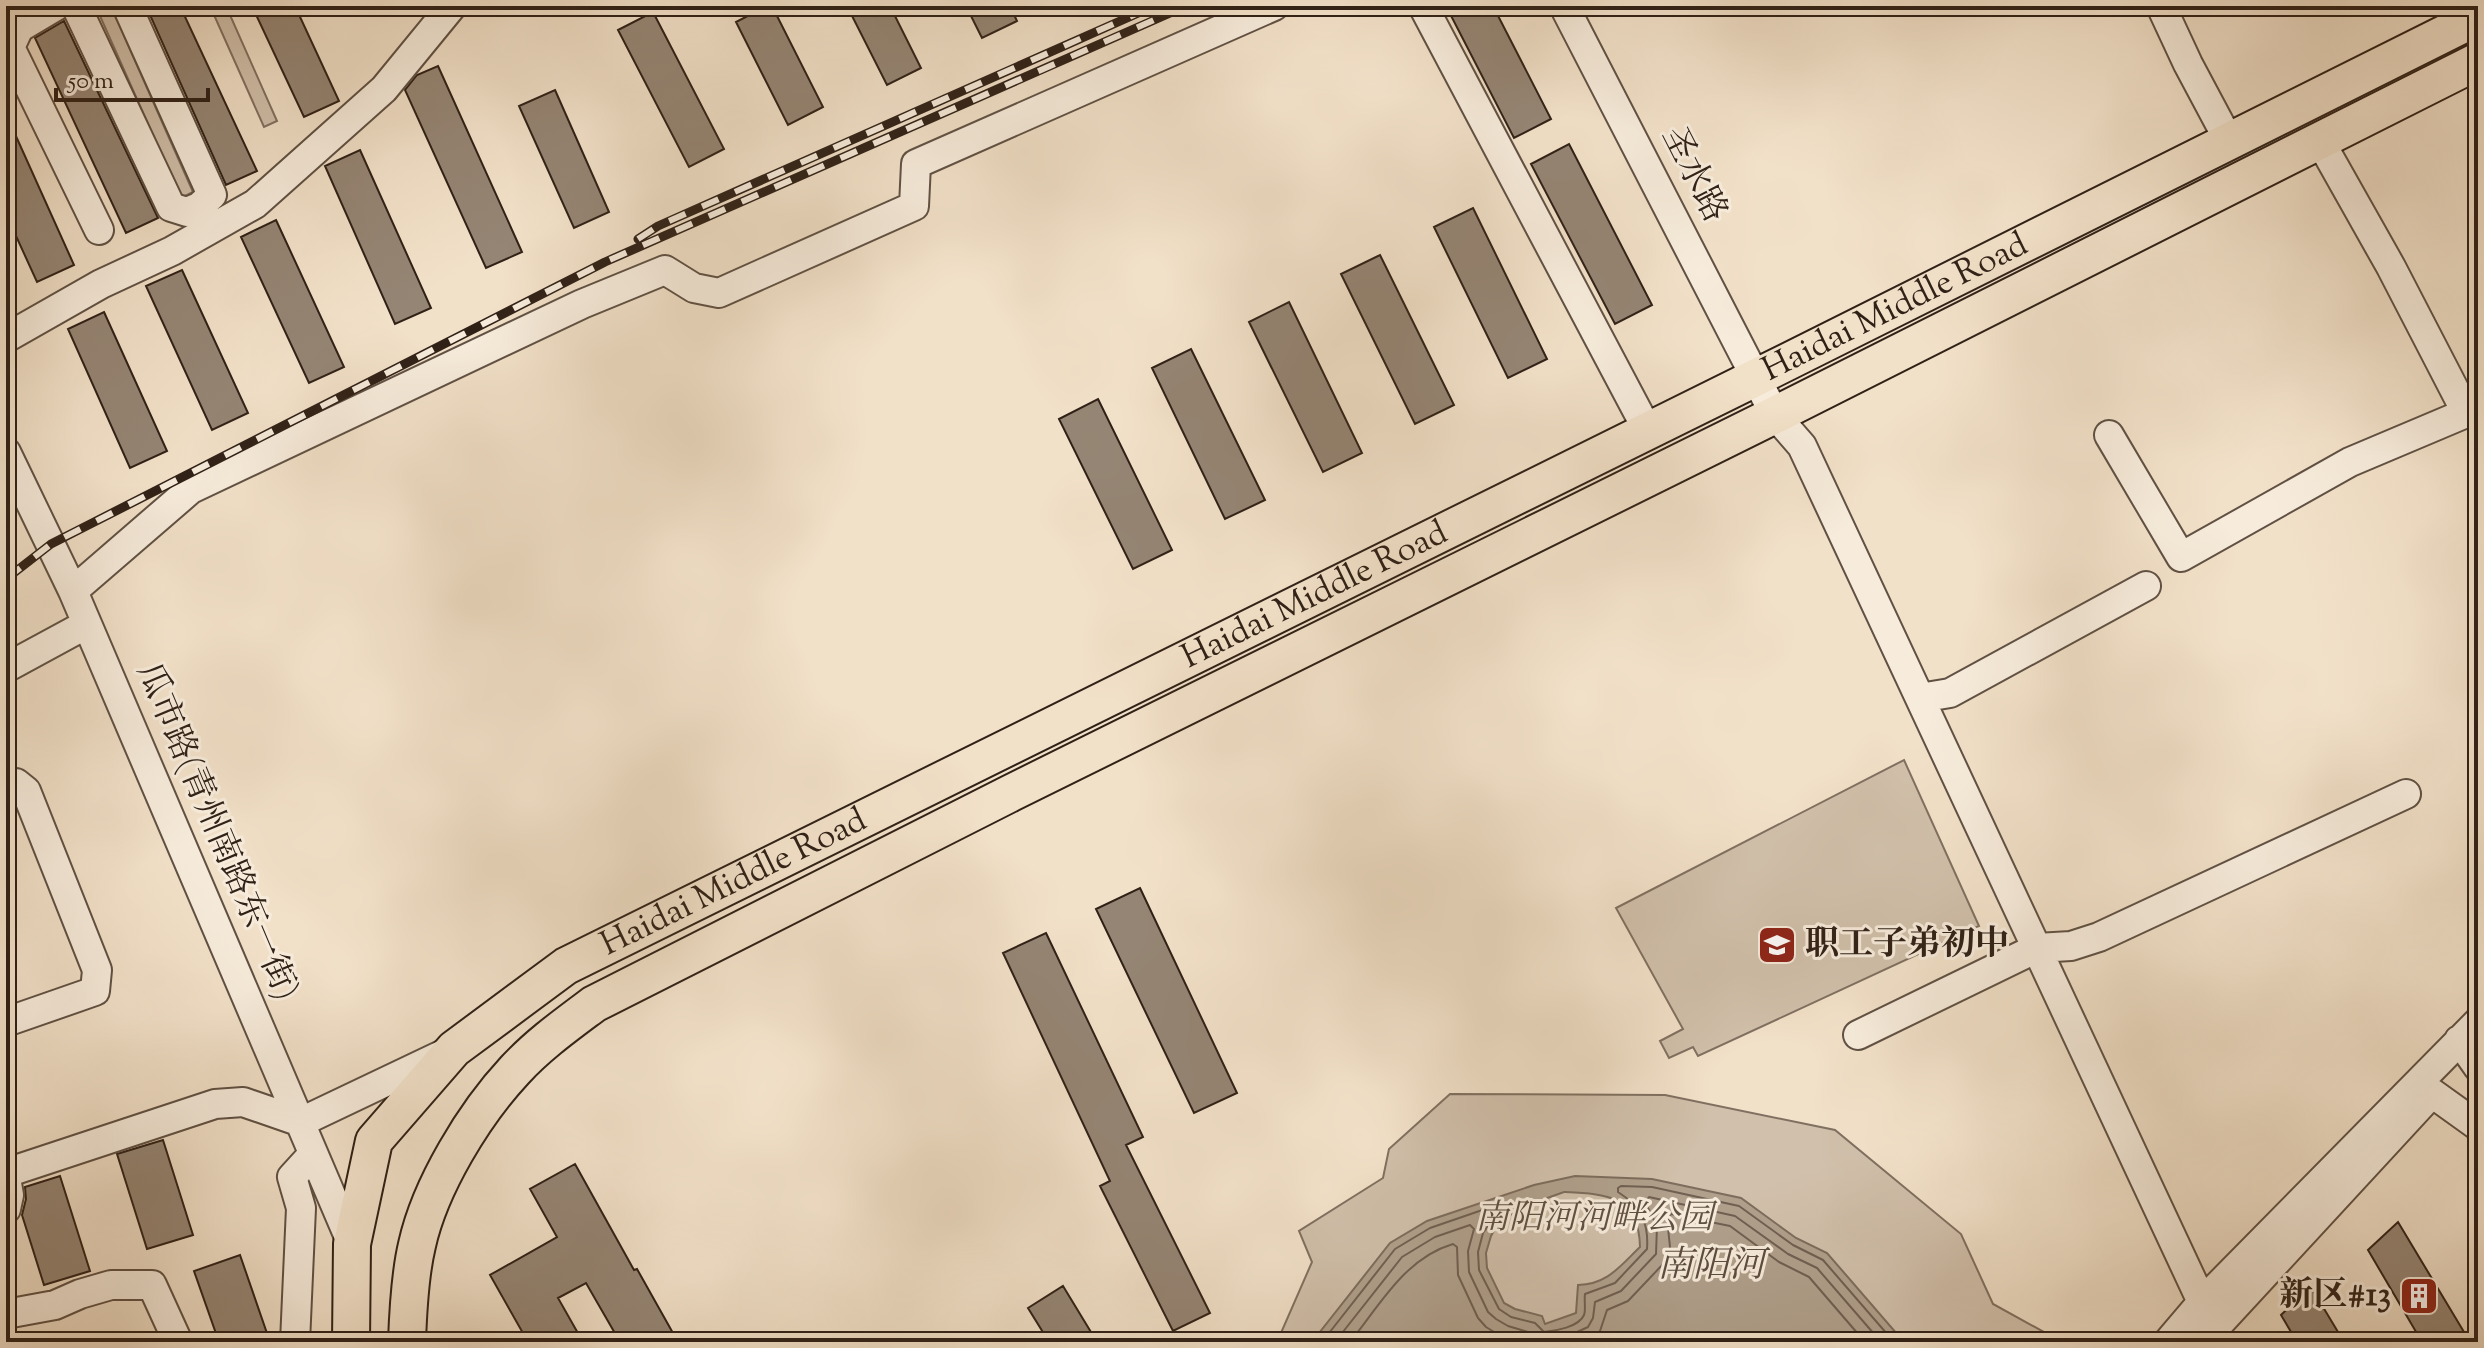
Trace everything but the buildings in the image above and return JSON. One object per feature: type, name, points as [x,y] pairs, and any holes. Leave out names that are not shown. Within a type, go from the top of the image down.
[{"type":"main road","name":"Haidai Middle Road","points":[[351,1342],[352,1244],[374,1141],[454,1049],[566,966],[2478,17]]},
{"type":"main road","name":"Haidai Middle Road","points":[[407,1342],[417,1244],[437,1188],[459,1146],[483,1109],[515,1070],[553,1034],[594,1004],[2478,61]]},
{"type":"street","points":[[56,6],[19,28],[7,48],[99,230]]},
{"type":"street","points":[[76,6],[171,207],[187,212],[199,207],[212,195],[127,6]]},
{"type":"street","points":[[6,338],[101,284],[172,251],[255,204],[384,89],[452,6]]},
{"type":"street","points":[[73,591],[191,489],[268,451],[582,304],[665,270],[694,288],[719,293],[914,206],[916,164],[1274,6]]},
{"type":"street","points":[[1423,6],[1648,431]]},
{"type":"street","name":"圣水路","points":[[1564,6],[1775,415],[1802,446],[2202,1302]]},
{"type":"street","points":[[2161,6],[2229,141]]},
{"type":"street","points":[[2109,435],[2181,557],[2350,462],[2472,410],[2320,141]]},
{"type":"street","name":"瓜市路(青州南路东一街)","points":[[6,452],[73,591],[352,1244]]},
{"type":"street","points":[[1920,698],[1950,693],[2146,586]]},
{"type":"street","points":[[6,668],[87,624]]},
{"type":"street","points":[[6,792],[16,783],[26,791],[97,970],[95,991],[6,1022]]},
{"type":"street","points":[[1858,1035],[2037,948],[2071,946],[2099,937],[2406,794]]},
{"type":"street","points":[[2168,1342],[2202,1302],[2468,1031]]},
{"type":"street","points":[[2468,1031],[2478,1067]]},
{"type":"street","points":[[6,1209],[9,1195],[6,1176],[215,1104],[243,1102],[301,1122],[454,1049]]},
{"type":"street","points":[[2202,1342],[2432,1093],[2478,1126]]},
{"type":"street","points":[[295,1342],[301,1208],[292,1177],[313,1154]]},
{"type":"street","points":[[7,1311],[55,1305],[111,1285],[152,1285],[178,1342]]},
{"type":"green space","points":[[210,6],[226,6],[277,121],[264,127]]},
{"type":"green space","points":[[96,7],[113,11],[193,192],[181,198]]},
{"type":"green space","points":[[1904,760],[1979,926],[1698,1056],[1693,1047],[1669,1058],[1660,1041],[1683,1029],[1616,908]]},
{"type":"green space","name":"南阳河河畔公园","points":[[1450,1094],[1665,1095],[1835,1130],[1961,1234],[1993,1304],[2062,1342],[1277,1342],[1312,1262],[1299,1231],[1383,1178],[1389,1149]]},
{"type":"water","name":"南阳河","points":[[1575,1176],[1652,1179],[1741,1198],[1796,1238],[1827,1253],[1904,1342],[1312,1342],[1390,1243],[1427,1221],[1534,1185]],"holes":[[[1564,1192],[1606,1197],[1627,1207],[1634,1217],[1640,1247],[1606,1278],[1578,1285],[1576,1313],[1545,1324],[1542,1316],[1504,1303],[1487,1268],[1486,1253],[1499,1222],[1525,1206]]]},
{"type":"railway","points":[[638,239],[658,226],[1154,6]]},
{"type":"railway","points":[[6,579],[51,544],[605,262],[1186,6]]},
{"type":"place","name":"职工子弟初中","points":[[1777,945]]},
{"type":"place","name":"新区#13","points":[[2419,1296]]}]
